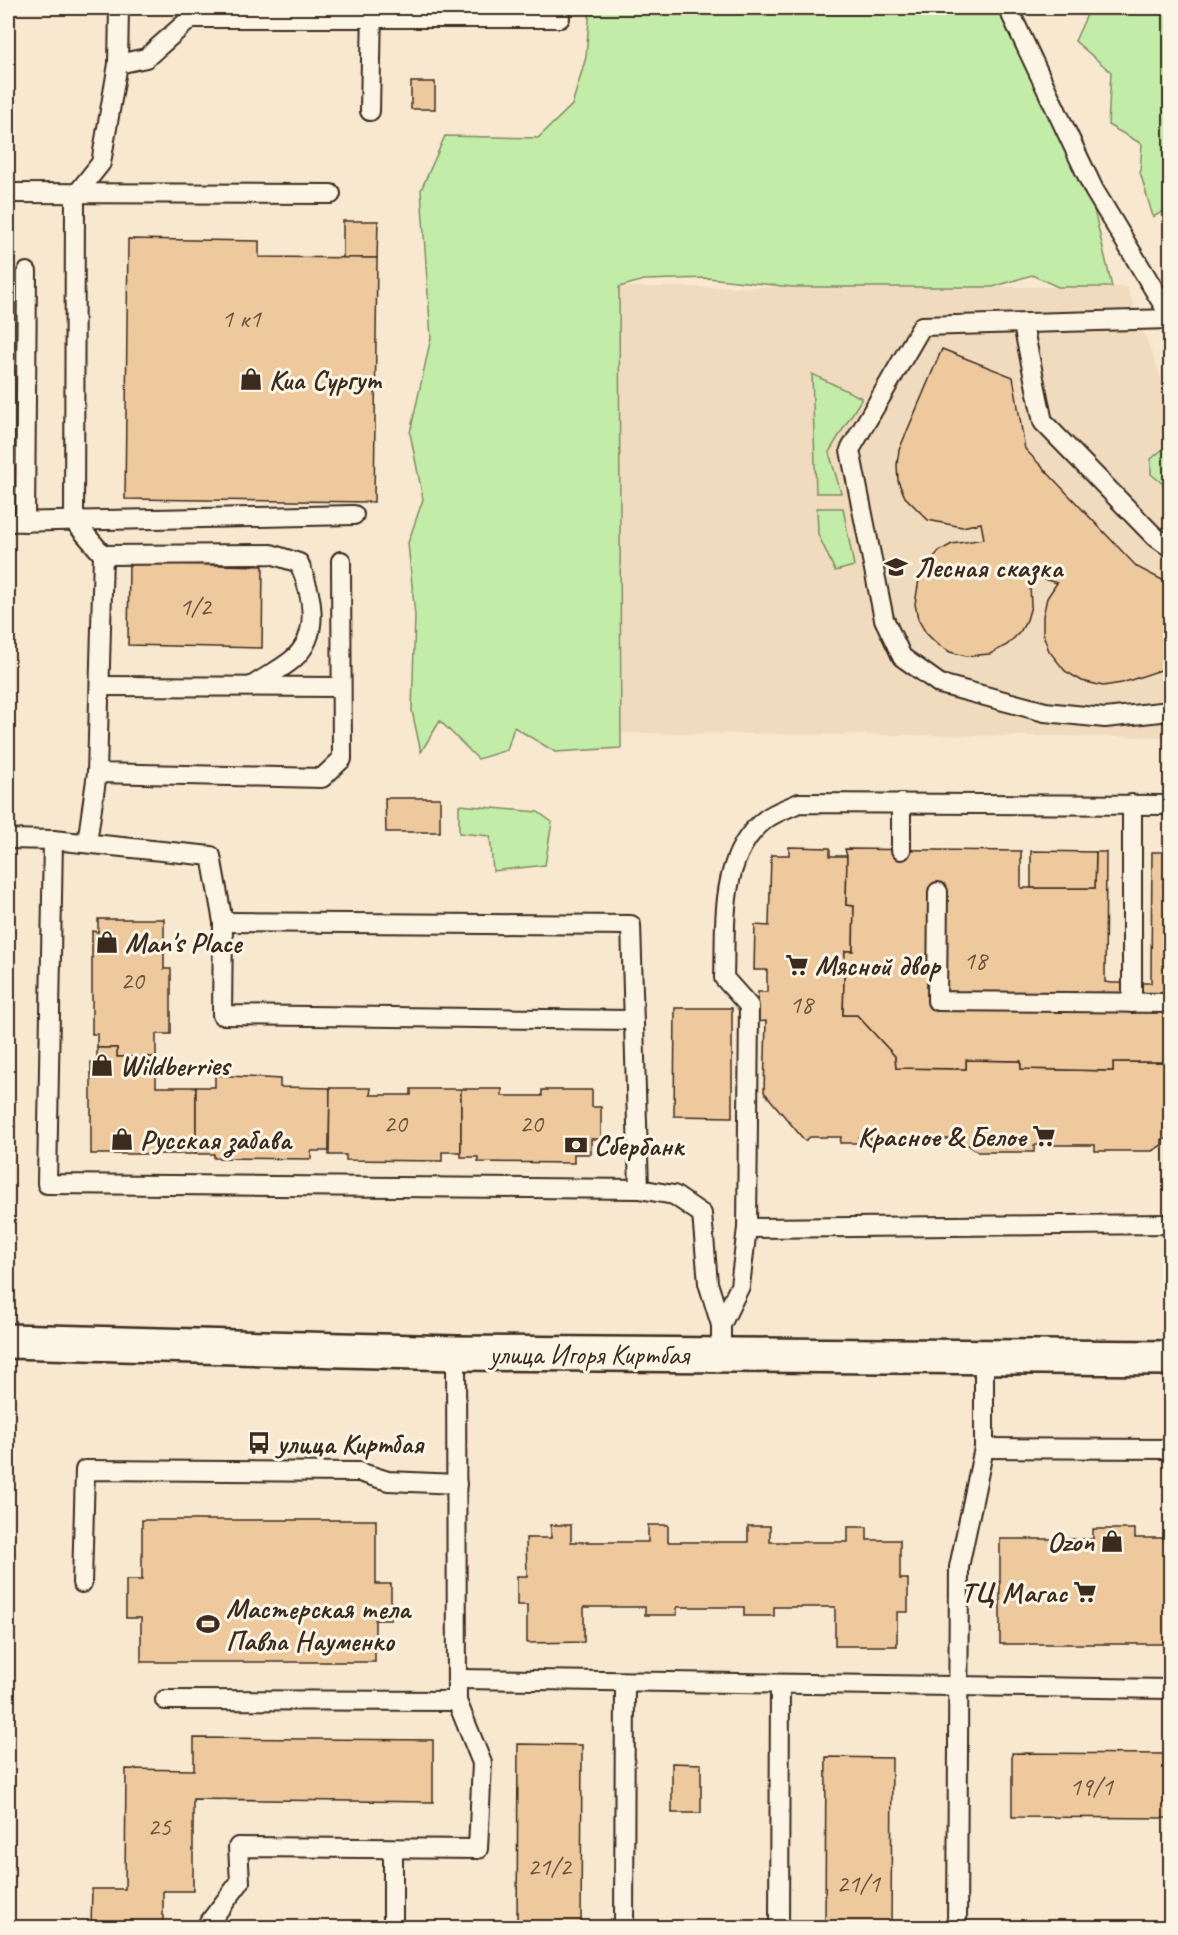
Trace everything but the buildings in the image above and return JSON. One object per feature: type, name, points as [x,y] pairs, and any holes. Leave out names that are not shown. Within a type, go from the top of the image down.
[{"type":"main road","name":"улица Игоря Киртбая","points":[[8,1341],[456,1353],[721,1340],[984,1357],[1170,1358]]},
{"type":"lane","points":[[87,843],[97,773],[103,555],[74,521],[75,195],[100,163],[118,64],[119,8]]},
{"type":"lane","points":[[1008,8],[1094,190],[1170,317],[1023,325],[922,326],[850,450],[884,619],[902,657],[940,684],[1045,712],[1105,718],[1170,711]]},
{"type":"lane","points":[[118,64],[146,58],[191,18],[372,12],[560,18]]},
{"type":"lane","points":[[370,111],[372,12]]},
{"type":"lane","points":[[8,194],[331,194]]},
{"type":"lane","points":[[27,272],[16,522],[354,515]]},
{"type":"lane","points":[[1023,325],[1043,422],[1154,536],[1170,547]]},
{"type":"lane","points":[[103,555],[271,554],[299,563],[310,590],[312,613],[307,640],[294,658],[252,686]]},
{"type":"lane","points":[[97,773],[321,778],[342,759],[341,561]]},
{"type":"lane","points":[[100,686],[340,687]]},
{"type":"lane","points":[[721,1340],[740,1286],[747,1228],[750,1006],[724,978],[726,896],[742,845],[766,819],[799,803],[1170,805]]},
{"type":"lane","points":[[901,803],[901,850]]},
{"type":"lane","points":[[1132,804],[1132,1003]]},
{"type":"lane","points":[[8,839],[53,840],[211,856],[223,922],[222,1015],[632,1020]]},
{"type":"lane","points":[[53,840],[47,1184],[639,1189],[674,1195],[702,1214],[708,1283],[721,1340]]},
{"type":"lane","points":[[938,892],[937,1001],[1170,1003]]},
{"type":"lane","points":[[223,922],[631,925],[632,1020],[639,1189]]},
{"type":"lane","points":[[747,1228],[1170,1224]]},
{"type":"lane","points":[[206,1928],[240,1882],[238,1847],[478,1848],[482,1762],[457,1701],[456,1353]]},
{"type":"lane","points":[[957,1928],[959,1567],[984,1448],[984,1357]]},
{"type":"lane","points":[[984,1448],[1170,1449]]},
{"type":"lane","points":[[82,1582],[85,1470],[359,1472],[388,1481],[457,1484]]},
{"type":"lane","points":[[457,1679],[958,1688],[1170,1689]]},
{"type":"lane","points":[[624,1928],[625,1682]]},
{"type":"lane","points":[[779,1928],[780,1684]]},
{"type":"lane","points":[[165,1700],[457,1701]]},
{"type":"lane","points":[[393,1848],[393,1928]]},
{"type":"shaded area","name":"Лесная сказка","points":[[619,287],[1127,287],[1170,402],[1170,737],[622,733]]},
{"type":"green space","points":[[590,8],[1002,8],[1089,188],[1112,287],[1058,287],[1032,275],[993,287],[792,287],[708,278],[644,280],[619,287],[621,748],[555,752],[514,727],[507,750],[478,759],[440,721],[421,752],[412,711],[415,616],[408,543],[423,499],[410,433],[431,338],[421,190],[445,136],[538,138],[572,105],[586,57]]},
{"type":"green space","points":[[1090,8],[1170,8],[1170,208],[1153,217],[1140,172],[1142,144],[1108,125],[1111,72],[1075,41]]},
{"type":"green space","points":[[812,374],[862,398],[829,452],[841,493],[816,493]]},
{"type":"green space","points":[[1170,443],[1170,490],[1151,474],[1151,459]]},
{"type":"green space","points":[[817,508],[843,508],[854,566],[835,571],[818,534]]},
{"type":"green space","points":[[459,805],[538,812],[552,822],[545,865],[493,871],[490,836],[459,833]]},
{"type":"place","name":"Киа Сургут","points":[[251,379]]},
{"type":"place","name":"Лесная сказка","points":[[896,567]]},
{"type":"place","name":"Man's Place","points":[[107,942]]},
{"type":"place","name":"Мясной двор","points":[[797,965]]},
{"type":"place","name":"Wildberries","points":[[102,1065]]},
{"type":"place","name":"Красное & Белое","points":[[1044,1136]]},
{"type":"place","name":"Русская забава","points":[[122,1139]]},
{"type":"place","name":"Сбербанк","points":[[576,1145]]},
{"type":"place","name":"улица Киртбая","points":[[259,1443]]},
{"type":"place","name":"Ozon","points":[[1112,1541]]},
{"type":"place","name":"ТЦ Магас","points":[[1085,1592]]},
{"type":"place","name":"Мастерская тела Павла Науменко","points":[[208,1624]]}]
